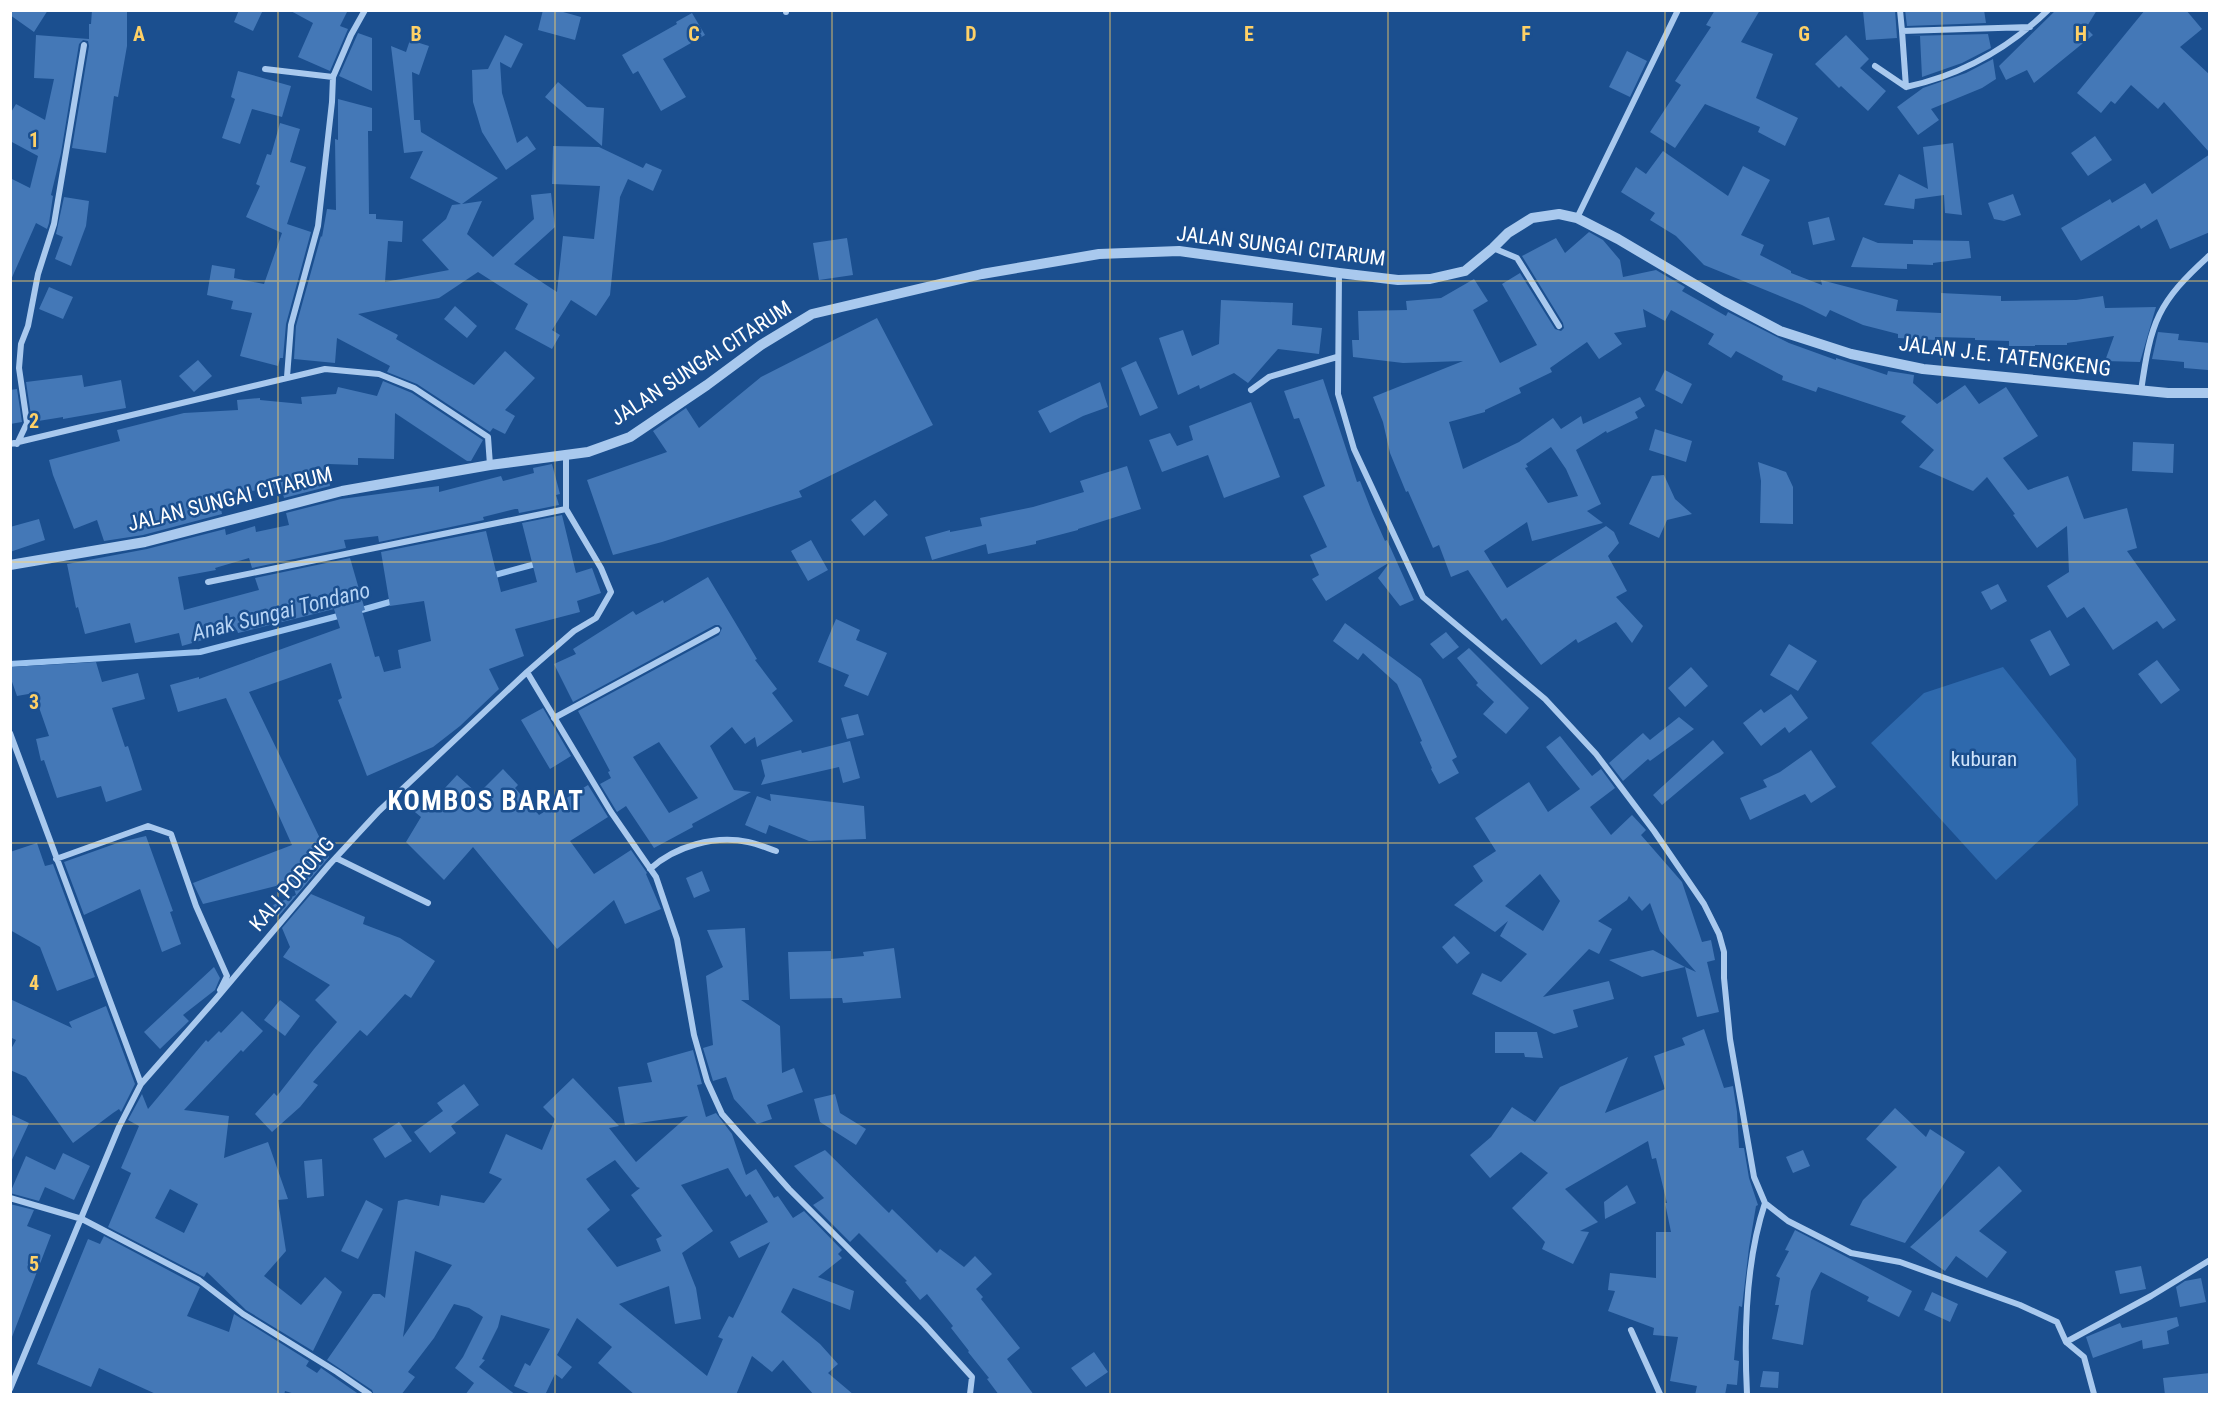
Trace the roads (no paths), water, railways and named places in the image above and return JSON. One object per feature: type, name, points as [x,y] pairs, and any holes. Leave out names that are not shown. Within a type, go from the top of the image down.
[{"type":"street","points":[[286,377],[291,325],[318,226],[333,77],[351,35],[365,10]]},
{"type":"street","points":[[1577,218],[1678,10]]},
{"type":"street","points":[[1900,10],[1906,87]]},
{"type":"street","points":[[1875,66],[1906,87],[1928,82],[1989,57],[2030,27],[2048,10]]},
{"type":"street","points":[[1902,31],[2030,27]]},
{"type":"street","points":[[14,444],[27,423],[19,368],[21,344],[28,326],[38,274],[54,224],[84,45]]},
{"type":"street","points":[[265,69],[333,77]]},
{"type":"street","name":"JALAN SUNGAI CITARUM","points":[[10,565],[145,542],[342,491],[490,465],[588,452],[630,437],[707,386],[760,345],[812,314],[982,274],[1099,254],[1179,251],[1398,280],[1430,279],[1465,270],[1508,233],[1532,218],[1559,214],[1577,218]]},
{"type":"street","name":"JALAN J.E. TATENGKENG","points":[[1577,218],[1780,331],[1851,354],[1923,369],[2141,391],[2210,393]]},
{"type":"street","points":[[1493,248],[1517,258],[1559,326]]},
{"type":"street","points":[[2141,391],[2148,347],[2161,308],[2184,278],[2210,255]]},
{"type":"street","points":[[1339,273],[1338,394],[1354,449],[1423,597],[1545,699],[1596,754],[1654,831],[1704,904],[1719,934],[1724,952],[1730,1039],[1754,1177],[1765,1203],[1788,1221],[1851,1253],[1900,1262],[2020,1305],[2057,1322],[2066,1342],[2084,1357],[2094,1395]]},
{"type":"street","points":[[1251,390],[1269,377],[1337,357]]},
{"type":"street","points":[[14,444],[325,369],[379,374],[414,388],[488,437],[490,465]]},
{"type":"street","points":[[208,582],[566,509],[566,455]]},
{"type":"street","name":"KALI PORONG","points":[[10,1389],[119,1127],[141,1084],[379,811],[527,672],[574,631],[596,618],[611,592],[601,568],[566,509]]},
{"type":"street","points":[[554,718],[717,630]]},
{"type":"street","points":[[527,672],[611,812],[656,877],[677,939],[694,1035],[707,1081],[722,1114],[789,1189],[924,1324],[972,1377],[970,1395]]},
{"type":"street","points":[[10,734],[141,1084]]},
{"type":"street","points":[[56,859],[148,826],[171,834],[196,906],[227,976],[215,1000]]},
{"type":"street","points":[[650,869],[661,859],[699,843],[747,842],[776,851]]},
{"type":"street","points":[[336,858],[429,903]]},
{"type":"street","points":[[10,1198],[82,1219],[199,1280],[243,1314],[337,1372],[369,1395]]},
{"type":"street","points":[[1747,1395],[1746,1350],[1751,1275],[1759,1222],[1765,1203]]},
{"type":"street","points":[[2066,1342],[2151,1296],[2210,1260]]},
{"type":"street","points":[[1631,1330],[1660,1395]]},
{"type":"waterway","name":"Anak Sungai Tondano","points":[[491,576],[539,563]]},
{"type":"waterway","name":"Anak Sungai Tondano","points":[[358,611],[397,600]]},
{"type":"waterway","name":"Anak Sungai Tondano","points":[[10,664],[200,652],[342,615]]},
{"type":"district","name":"KOMBOS BARAT","points":[[486,801]]},
{"type":"park label","name":"kuburan","points":[[1984,759]]}]
